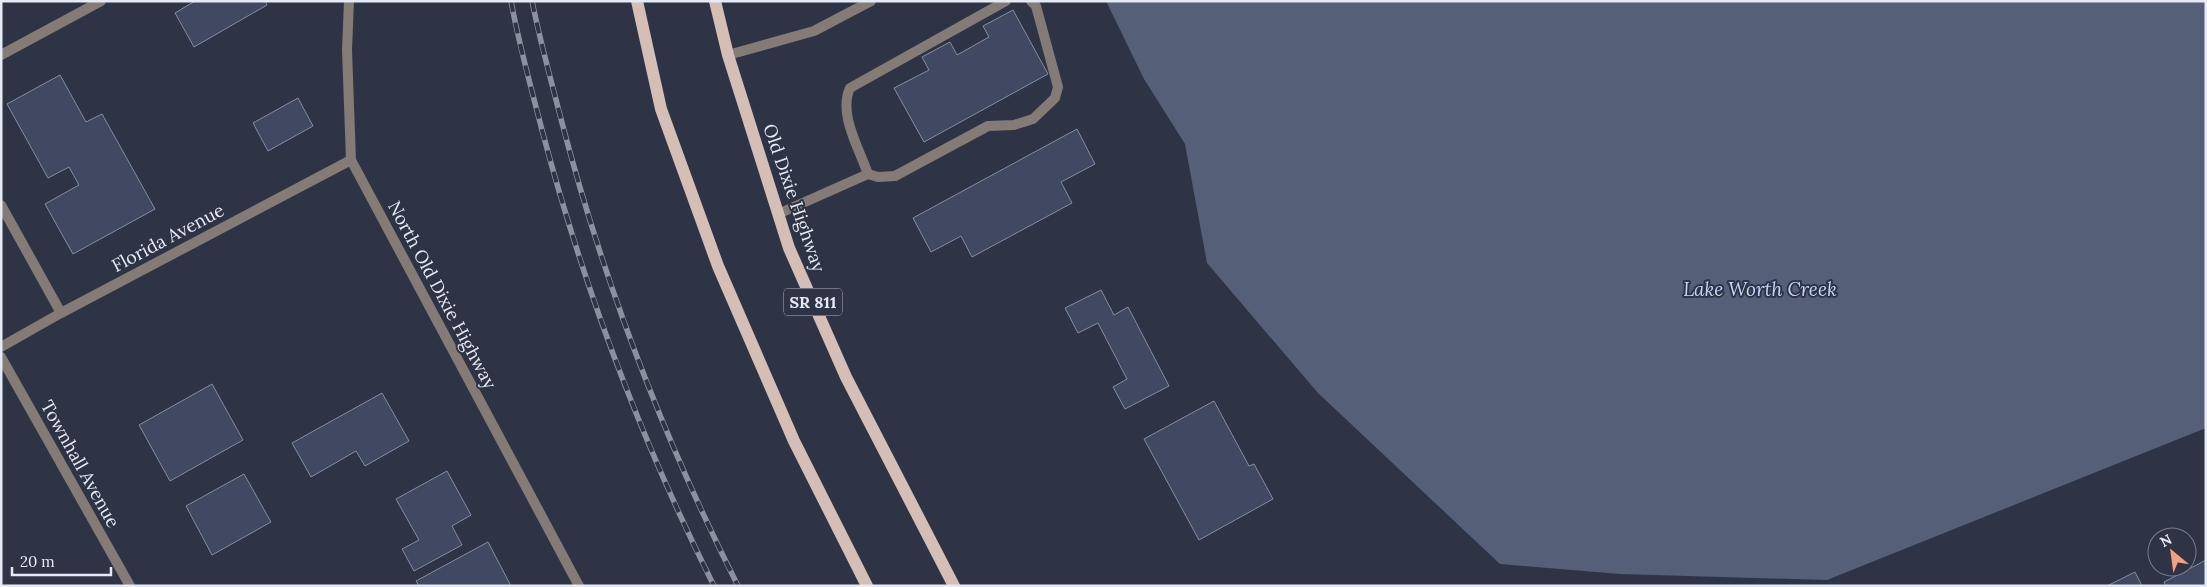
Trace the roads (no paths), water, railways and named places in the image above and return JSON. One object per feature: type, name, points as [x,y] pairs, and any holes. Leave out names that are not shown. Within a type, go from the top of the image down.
[{"type":"main road","points":[[636,1],[661,109],[718,266],[794,441],[867,586]]},
{"type":"main road","name":"Old Dixie Highway","points":[[715,1],[728,56],[789,248],[846,376],[954,586]]},
{"type":"street","points":[[1,55],[102,1]]},
{"type":"street","name":"North Old Dixie Highway","points":[[349,1],[347,50],[352,160],[579,586]]},
{"type":"street","points":[[728,56],[814,31],[870,1]]},
{"type":"street","points":[[868,174],[846,111],[845,98],[850,88],[1006,1]]},
{"type":"street","points":[[778,214],[868,174],[878,177],[895,176],[988,126],[1014,125],[1033,119],[1055,98],[1058,87],[1036,6],[1031,1]]},
{"type":"street","name":"Florida Avenue","points":[[1,347],[61,313],[352,160]]},
{"type":"street","points":[[1,205],[61,313]]},
{"type":"street","name":"Townhall Avenue","points":[[1,357],[130,586]]},
{"type":"water","name":"Lake Worth Creek","points":[[1106,1],[2206,1],[2206,428],[1827,580],[1620,574],[1500,564],[1318,393],[1207,263],[1185,144],[1144,79]]},
{"type":"railway","points":[[511,1],[521,50],[558,188],[595,304],[616,362],[663,476],[714,586]]},
{"type":"railway","points":[[532,1],[561,119],[596,239],[616,298],[660,415],[738,586]]}]
